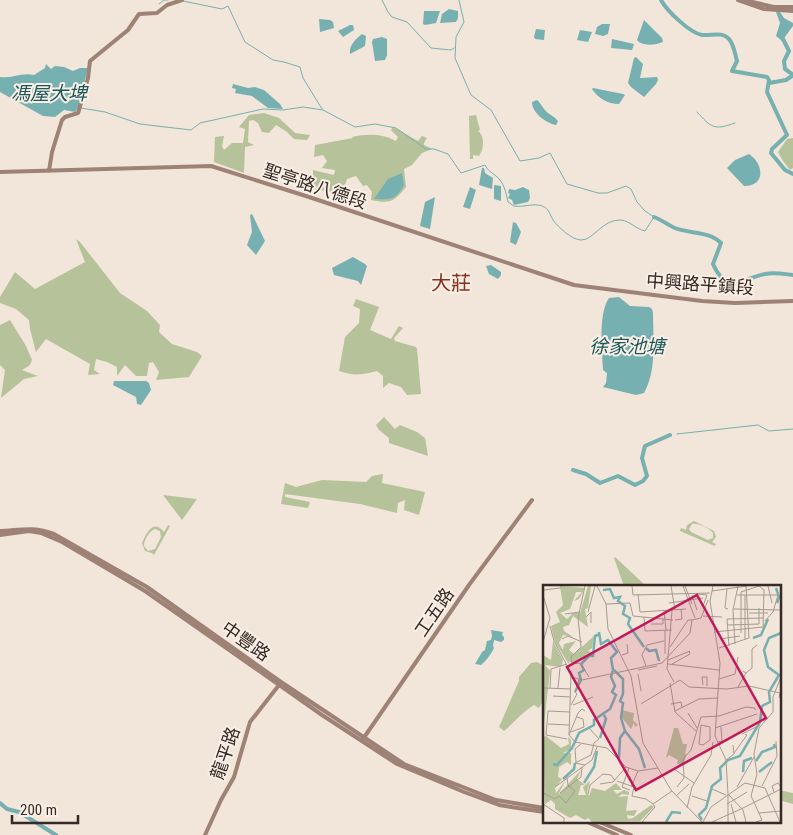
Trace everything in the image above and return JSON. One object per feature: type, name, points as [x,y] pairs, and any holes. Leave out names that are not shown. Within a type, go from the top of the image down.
[{"type":"street","points":[[49,171],[52,152],[62,120],[65,117],[78,113],[80,110],[90,61],[128,30],[139,14],[157,13],[182,0]]},
{"type":"street","points":[[738,0],[764,9],[793,9]]},
{"type":"street","points":[[744,0],[793,9]]},
{"type":"street","name":"聖亭路八德段","points":[[0,172],[211,166],[554,279],[574,285],[606,290]]},
{"type":"street","name":"中興路平鎮段","points":[[606,290],[735,303],[793,301]]},
{"type":"street","name":"工五路","points":[[363,740],[469,585],[532,500]]},
{"type":"street","name":"中豐路","points":[[0,533],[29,528],[41,529],[54,534],[147,587],[363,740]]},
{"type":"street","name":"中豐路","points":[[0,533],[29,532],[53,537],[145,591],[279,685],[391,758],[397,764],[472,793]]},
{"type":"street","name":"龍平路","points":[[205,835],[234,777],[250,722],[279,685]]},
{"type":"street","points":[[472,793],[504,802],[543,808]]},
{"type":"street","points":[[472,793],[499,805],[543,812]]},
{"type":"street","points":[[587,822],[617,835]]},
{"type":"street","points":[[599,822],[631,835]]},
{"type":"green space","points":[[264,113],[279,118],[295,133],[310,135],[307,140],[294,139],[276,125],[269,133],[262,132],[258,123],[253,120],[249,121],[248,142],[254,145],[245,147],[244,173],[214,162],[215,137],[224,136],[222,146],[224,150],[232,143],[243,143],[245,129],[239,127],[249,115]]},
{"type":"green space","points":[[476,115],[480,130],[478,131],[483,139],[483,146],[479,156],[473,155],[473,159],[470,159],[469,116]]},
{"type":"green space","points":[[393,127],[418,141],[422,136],[427,138],[424,145],[432,149],[422,153],[412,165],[404,169],[406,187],[395,199],[387,202],[371,200],[372,192],[367,185],[363,186],[356,176],[347,179],[344,188],[330,192],[313,189],[313,170],[334,175],[335,170],[322,168],[327,161],[323,155],[314,157],[315,145],[369,135],[379,135],[396,141],[398,137],[391,130]]},
{"type":"green space","points":[[793,138],[793,168],[790,170],[778,152],[787,139]]},
{"type":"green space","points":[[76,239],[120,293],[147,311],[160,325],[159,332],[172,344],[197,352],[202,356],[189,377],[156,380],[159,372],[153,362],[149,363],[147,376],[136,376],[125,365],[117,376],[117,367],[96,359],[94,370],[100,374],[88,375],[90,364],[46,339],[36,352],[29,320],[16,309],[0,303],[0,297],[15,272],[35,289],[85,262]]},
{"type":"green space","points":[[356,299],[379,307],[370,330],[391,339],[399,326],[403,328],[394,338],[395,341],[416,347],[421,394],[407,395],[401,387],[389,383],[383,388],[383,376],[377,371],[349,374],[339,371],[345,337],[359,323],[360,309],[353,306]]},
{"type":"green space","points":[[10,320],[32,360],[30,365],[22,370],[38,376],[24,379],[1,398],[5,370],[0,365],[0,325]]},
{"type":"green space","points":[[384,417],[395,429],[400,425],[417,432],[425,438],[428,456],[389,443],[389,438],[376,425]]},
{"type":"green space","points":[[383,474],[382,483],[425,492],[419,515],[404,510],[405,500],[398,503],[397,513],[360,504],[285,494],[285,497],[310,502],[308,508],[281,504],[285,483],[296,487],[322,480],[366,482],[372,476]]},
{"type":"green space","points":[[163,495],[196,499],[197,499],[182,520]]},
{"type":"green space","points":[[694,521],[714,531],[716,537],[712,542],[716,544],[715,546],[680,531],[681,528],[686,530],[687,525]],"holes":[[[694,524],[709,529],[713,533],[713,538],[708,540],[691,532],[689,529]]]},
{"type":"green space","points":[[168,525],[170,526],[154,555],[145,551],[142,543],[150,529],[156,527],[164,532]],"holes":[[[155,529],[160,531],[161,537],[155,549],[148,551],[144,546],[147,536]]]},
{"type":"green space","points":[[615,557],[645,585],[624,585]]},
{"type":"green space","points":[[537,662],[543,665],[543,701],[539,708],[534,705],[504,731],[499,727],[519,677],[531,663]]},
{"type":"green space","points":[[780,790],[793,793],[793,804],[780,800]]},
{"type":"water","points":[[449,9],[458,11],[456,22],[440,23],[442,14]]},
{"type":"water","points":[[424,11],[440,11],[436,23],[423,24]]},
{"type":"water","points":[[776,12],[780,12],[784,18],[793,23],[793,26],[782,41],[776,36],[780,23]]},
{"type":"water","points":[[319,19],[330,20],[333,22],[334,28],[320,32]]},
{"type":"water","points":[[644,20],[662,38],[663,42],[647,45],[637,40]]},
{"type":"water","points":[[602,24],[610,24],[608,34],[603,36],[595,34],[597,27]]},
{"type":"water","points":[[353,25],[354,30],[343,37],[338,31]]},
{"type":"water","points":[[536,29],[545,30],[544,40],[535,39]]},
{"type":"water","points":[[580,30],[592,32],[588,42],[577,40]]},
{"type":"water","points":[[362,34],[366,36],[365,46],[350,54],[352,45]]},
{"type":"water","points":[[382,37],[387,39],[387,55],[385,60],[375,61],[372,42],[373,39]]},
{"type":"water","points":[[612,39],[634,44],[632,50],[611,48]]},
{"type":"water","points":[[636,57],[643,64],[640,78],[657,77],[658,80],[644,97],[628,83],[634,58]]},
{"type":"water","name":"馮屋大埤","points":[[46,64],[51,69],[55,66],[73,71],[80,68],[88,68],[78,108],[75,112],[64,110],[55,117],[43,116],[0,92],[0,77],[25,74],[34,75],[45,68]]},
{"type":"water","points":[[233,84],[264,90],[283,109],[268,108],[252,96],[235,93],[236,89],[232,88]]},
{"type":"water","points":[[593,88],[625,95],[619,104],[611,103],[600,98]]},
{"type":"water","points":[[537,100],[558,121],[556,125],[544,120],[537,114],[532,102]]},
{"type":"water","points":[[749,154],[758,163],[760,174],[756,182],[744,186],[727,168],[735,160]]},
{"type":"water","points":[[482,168],[484,168],[485,173],[493,178],[492,189],[479,185]]},
{"type":"water","points":[[402,173],[404,185],[398,194],[388,199],[374,199],[388,179]]},
{"type":"water","points":[[494,185],[501,186],[501,201],[494,199]]},
{"type":"water","points":[[470,187],[476,190],[470,209],[463,207]]},
{"type":"water","points":[[523,187],[529,190],[530,198],[528,202],[514,205],[512,200],[508,198],[510,194],[508,193],[509,189],[515,190]]},
{"type":"water","points":[[435,197],[430,229],[420,226],[425,202]]},
{"type":"water","points":[[252,214],[265,241],[256,255],[247,245],[252,232],[250,215]]},
{"type":"water","points":[[513,222],[516,223],[521,232],[516,245],[510,242]]},
{"type":"water","points":[[353,257],[367,266],[361,285],[358,281],[334,275],[332,268]]},
{"type":"water","points":[[491,265],[501,272],[498,279],[489,274],[486,266]]},
{"type":"water","name":"徐家池塘","points":[[619,297],[630,306],[649,307],[653,313],[653,364],[651,374],[644,393],[636,395],[603,387],[606,383],[607,373],[603,370],[603,313],[609,298]]},
{"type":"water","points":[[114,381],[146,381],[149,383],[151,390],[141,405],[137,404],[136,397],[113,385]]},
{"type":"water","points":[[491,630],[503,632],[504,640],[501,642],[494,640],[494,648],[487,659],[481,665],[475,664],[485,650],[487,641],[491,640]]},
{"type":"waterway","points":[[159,4],[164,0],[168,0]]},
{"type":"waterway","points":[[382,0],[392,17],[407,22],[431,48],[451,50],[454,48]]},
{"type":"waterway","points":[[81,108],[105,112],[140,124],[191,130],[200,123],[263,109],[283,110],[303,107],[323,110],[355,127],[375,124],[396,128],[426,149],[434,149],[448,154],[461,173],[485,165],[501,181],[508,202],[514,206],[540,205],[544,207],[558,226],[577,239],[581,240],[590,237],[608,223],[621,220],[645,231],[654,217],[645,211],[637,202],[631,189],[626,186],[607,193],[598,193],[567,184],[550,153],[539,158],[520,161],[491,110],[471,95],[455,58],[456,37],[464,22],[459,0]]},
{"type":"waterway","points":[[661,0],[673,15],[691,30],[702,35],[723,35],[729,39],[737,61],[732,71],[767,77],[769,80],[767,92],[787,135],[772,149],[771,153],[785,170],[793,174]]},
{"type":"waterway","points":[[183,1],[222,9],[228,6],[245,42],[273,60],[300,67],[303,78],[322,109]]},
{"type":"waterway","points":[[769,83],[786,80],[792,76],[785,69],[784,61],[789,51],[783,39]]},
{"type":"waterway","points":[[697,112],[713,126],[722,127],[735,123]]},
{"type":"waterway","points":[[654,217],[675,228],[711,236],[721,243],[713,264],[718,274],[724,280],[736,283],[768,273],[793,275]]},
{"type":"waterway","points":[[677,434],[758,425],[769,431],[793,429]]},
{"type":"waterway","points":[[573,470],[586,474],[600,483],[618,476],[635,485],[643,481],[647,476],[642,458],[645,446],[670,435]]},
{"type":"waterway","points":[[0,803],[7,809],[19,812],[56,835]]},
{"type":"district","name":"大莊","points":[[451,283]]}]
